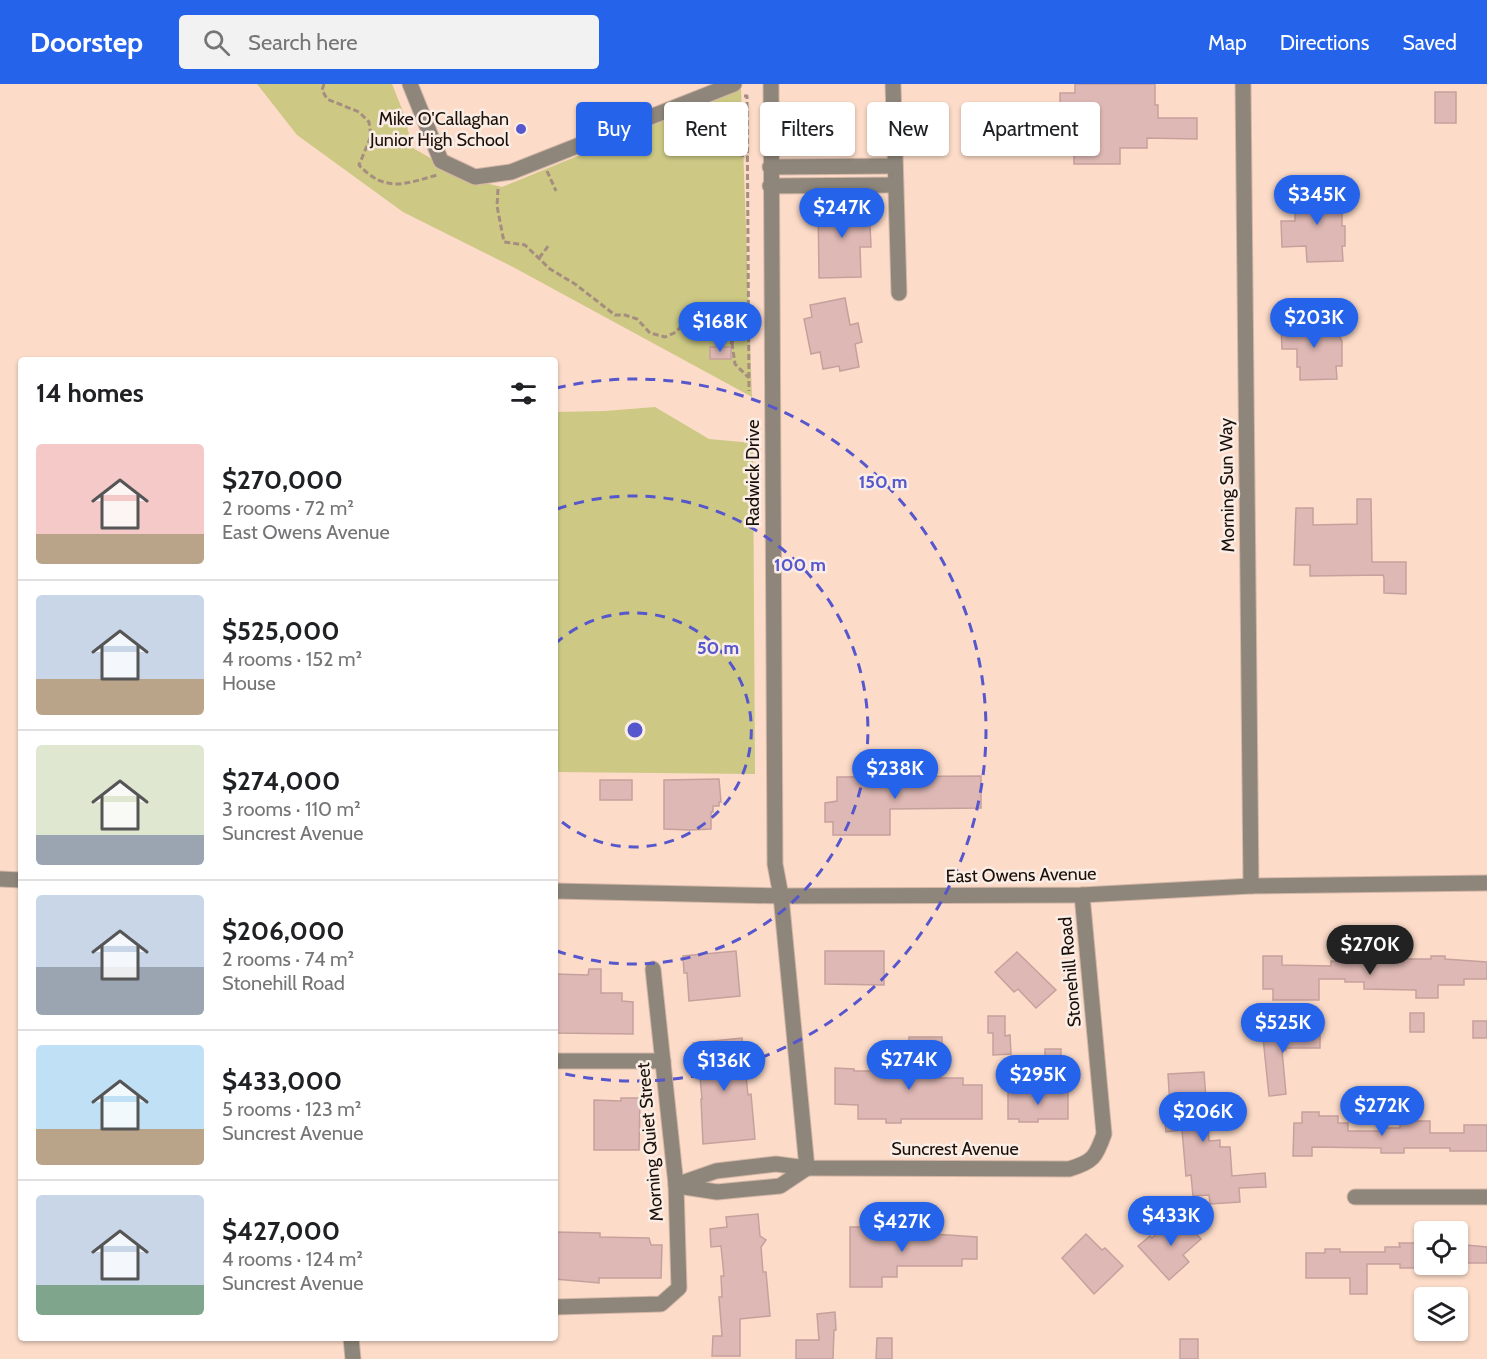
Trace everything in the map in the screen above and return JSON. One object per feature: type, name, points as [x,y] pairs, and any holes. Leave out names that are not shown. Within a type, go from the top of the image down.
[{"type":"street","points":[[410,84],[441,161],[475,177],[511,172],[736,90]]},
{"type":"street","name":"Radwick Drive","points":[[771,84],[775,864],[781,896],[807,1168]]},
{"type":"street","points":[[893,84],[899,293]]},
{"type":"street","name":"Morning Sun Way","points":[[1243,84],[1251,886]]},
{"type":"street","points":[[770,166],[895,166]]},
{"type":"street","points":[[770,186],[895,185]]},
{"type":"street","points":[[0,879],[18,880]]},
{"type":"street","name":"East Owens Avenue","points":[[558,891],[781,896],[1082,895],[1251,886],[1487,883]]},
{"type":"street","name":"Stonehill Road","points":[[1082,895],[1104,1134],[1098,1153]]},
{"type":"street","name":"Morning Quiet Street","points":[[558,1307],[662,1304],[679,1288],[676,1185],[653,969]]},
{"type":"street","points":[[558,1061],[663,1061]]},
{"type":"street","name":"Suncrest Avenue","points":[[676,1185],[716,1171],[776,1164],[807,1168],[1068,1169],[1084,1165],[1098,1153]]},
{"type":"street","points":[[676,1185],[717,1192],[780,1185],[807,1168]]},
{"type":"street","points":[[732,1169],[734,1190]]},
{"type":"street","points":[[1355,1197],[1487,1197]]},
{"type":"street","points":[[351,1341],[353,1359]]},
{"type":"path","points":[[324,84],[322,90],[327,99],[359,112],[369,122],[371,136],[359,165],[366,173],[395,185],[404,185],[437,174],[446,178]]},
{"type":"path","points":[[736,90],[747,96],[749,391]]},
{"type":"path","points":[[537,174],[546,170],[556,191]]},
{"type":"path","points":[[496,189],[498,189],[497,206],[504,242],[525,244],[550,269],[575,284],[615,315],[637,319],[650,333],[665,337],[676,332],[684,323],[688,312],[701,306],[714,309],[722,325],[723,341],[732,343]]},
{"type":"path","points":[[539,258],[549,245]]},
{"type":"path","points":[[749,320],[738,328],[732,343],[735,364],[749,378]]},
{"type":"shaded area","points":[[257,84],[392,84],[413,148],[465,178],[502,187],[578,156],[652,156],[652,125],[664,121],[664,156],[743,156],[752,397],[513,267],[403,212],[297,135]]},
{"type":"shaded area","points":[[741,89],[741,102],[709,102]]},
{"type":"shaded area","points":[[655,407],[709,439],[753,443],[755,774],[558,772],[558,412]]},
{"type":"building","points":[[1075,84],[1155,84],[1155,105],[1158,105],[1158,118],[1197,118],[1197,139],[1147,138],[1147,148],[1120,148],[1120,164],[1074,164],[1074,156],[1100,156],[1100,102],[1060,102],[1060,93],[1075,93]]},
{"type":"building","points":[[1435,92],[1456,92],[1456,123],[1435,123]]},
{"type":"building","points":[[1300,189],[1336,189],[1336,202],[1342,201],[1342,226],[1345,226],[1345,246],[1342,246],[1343,261],[1307,262],[1306,246],[1282,247],[1281,221],[1295,221],[1295,202],[1300,202]]},
{"type":"building","points":[[818,204],[869,204],[871,247],[860,247],[861,277],[819,278]]},
{"type":"building","points":[[845,298],[850,325],[858,323],[862,342],[855,344],[859,367],[840,371],[839,366],[823,369],[820,352],[811,354],[804,319],[812,317],[810,305]]},
{"type":"building","points":[[1328,317],[1342,341],[1342,366],[1336,366],[1337,379],[1300,380],[1297,349],[1282,349],[1281,324],[1315,324]]},
{"type":"building","points":[[710,347],[731,347],[731,359],[710,359]]},
{"type":"building","points":[[1357,499],[1371,499],[1372,562],[1406,562],[1406,594],[1384,593],[1383,575],[1310,576],[1310,565],[1294,565],[1296,508],[1313,508],[1313,525],[1357,524]]},
{"type":"building","points":[[981,776],[981,808],[890,809],[890,835],[833,835],[833,822],[825,822],[825,803],[837,801],[837,777]]},
{"type":"building","points":[[719,779],[721,802],[719,806],[713,806],[711,829],[664,829],[664,780]]},
{"type":"building","points":[[600,780],[632,780],[632,800],[600,800]]},
{"type":"building","points":[[736,951],[740,996],[689,1001],[683,956]]},
{"type":"building","points":[[825,951],[884,951],[884,985],[825,984]]},
{"type":"building","points":[[1017,952],[1056,990],[1036,1008],[1018,989],[1014,992],[995,972]]},
{"type":"building","points":[[1263,956],[1282,956],[1282,965],[1331,966],[1331,961],[1345,962],[1345,959],[1403,962],[1403,959],[1431,959],[1431,956],[1445,956],[1445,959],[1487,962],[1487,979],[1464,979],[1464,985],[1438,985],[1438,998],[1416,998],[1416,990],[1364,989],[1364,982],[1319,979],[1319,1000],[1273,1000],[1273,989],[1263,989]]},
{"type":"building","points":[[589,969],[601,969],[601,993],[622,993],[622,1001],[633,1002],[633,1034],[558,1033],[558,974],[588,975]]},
{"type":"building","points":[[1410,1013],[1424,1013],[1424,1032],[1410,1032]]},
{"type":"building","points":[[988,1016],[1005,1016],[1005,1036],[1010,1035],[1011,1054],[993,1055],[993,1033],[988,1033]]},
{"type":"building","points":[[1473,1021],[1487,1021],[1487,1038],[1473,1038]]},
{"type":"building","points":[[1290,1026],[1290,1034],[1320,1034],[1320,1048],[1282,1050],[1286,1094],[1269,1096],[1262,1028]]},
{"type":"building","points":[[909,1037],[942,1037],[942,1053],[922,1053],[922,1078],[963,1078],[963,1085],[982,1085],[982,1119],[901,1119],[901,1123],[886,1123],[886,1119],[858,1119],[858,1105],[835,1104],[835,1068],[854,1069],[854,1071],[908,1071]]},
{"type":"building","points":[[742,1038],[755,1139],[703,1144],[699,1066],[695,1067],[693,1043]]},
{"type":"building","points":[[1045,1049],[1061,1049],[1061,1066],[1045,1066]]},
{"type":"building","points":[[1204,1072],[1209,1141],[1220,1140],[1220,1147],[1230,1147],[1232,1176],[1265,1173],[1266,1187],[1239,1188],[1240,1202],[1210,1204],[1209,1195],[1193,1196],[1191,1175],[1186,1176],[1182,1130],[1166,1132],[1165,1123],[1163,1123],[1161,1107],[1170,1107],[1168,1074]]},
{"type":"building","points":[[1008,1092],[1068,1092],[1068,1119],[1038,1119],[1038,1122],[1019,1122],[1019,1119],[1008,1119]]},
{"type":"building","points":[[621,1098],[640,1098],[639,1150],[594,1150],[594,1100],[621,1101]]},
{"type":"building","points":[[1302,1112],[1319,1112],[1319,1116],[1338,1116],[1338,1123],[1348,1123],[1348,1131],[1382,1131],[1382,1128],[1400,1128],[1400,1121],[1430,1121],[1430,1133],[1464,1133],[1464,1125],[1487,1125],[1487,1151],[1404,1148],[1404,1153],[1381,1153],[1381,1148],[1312,1147],[1312,1156],[1293,1156],[1294,1123],[1302,1123]]},
{"type":"building","points":[[758,1214],[760,1236],[766,1240],[761,1247],[770,1316],[740,1319],[740,1356],[712,1356],[713,1336],[722,1336],[719,1297],[722,1297],[721,1276],[724,1276],[721,1246],[711,1247],[710,1229],[727,1227],[726,1217]]},
{"type":"building","points":[[1178,1214],[1201,1239],[1183,1255],[1189,1262],[1169,1280],[1138,1246],[1150,1236],[1152,1238]]},
{"type":"building","points":[[850,1227],[897,1227],[897,1239],[927,1239],[927,1236],[934,1236],[934,1234],[977,1237],[977,1259],[962,1259],[962,1266],[897,1266],[897,1277],[882,1277],[882,1287],[850,1287]]},
{"type":"building","points":[[558,1232],[600,1233],[600,1237],[649,1238],[651,1245],[662,1245],[661,1278],[599,1278],[599,1283],[558,1279]]},
{"type":"building","points":[[1086,1234],[1102,1250],[1105,1248],[1123,1266],[1094,1294],[1062,1258]]},
{"type":"building","points":[[1399,1243],[1414,1243],[1414,1268],[1400,1268],[1400,1264],[1367,1264],[1367,1294],[1350,1294],[1350,1278],[1306,1278],[1306,1253],[1325,1253],[1325,1249],[1340,1249],[1340,1252],[1385,1252],[1385,1247],[1400,1247]]},
{"type":"building","points":[[1468,1245],[1487,1247],[1487,1263],[1468,1263]]},
{"type":"building","points":[[835,1312],[833,1359],[796,1359],[796,1340],[819,1340],[817,1314]]},
{"type":"building","points":[[877,1338],[892,1338],[892,1359],[876,1359]]},
{"type":"building","points":[[1180,1339],[1198,1339],[1198,1359],[1180,1359]]},
{"type":"place","name":"Mike O'Callaghan Junior High School","points":[[521,129]]}]
